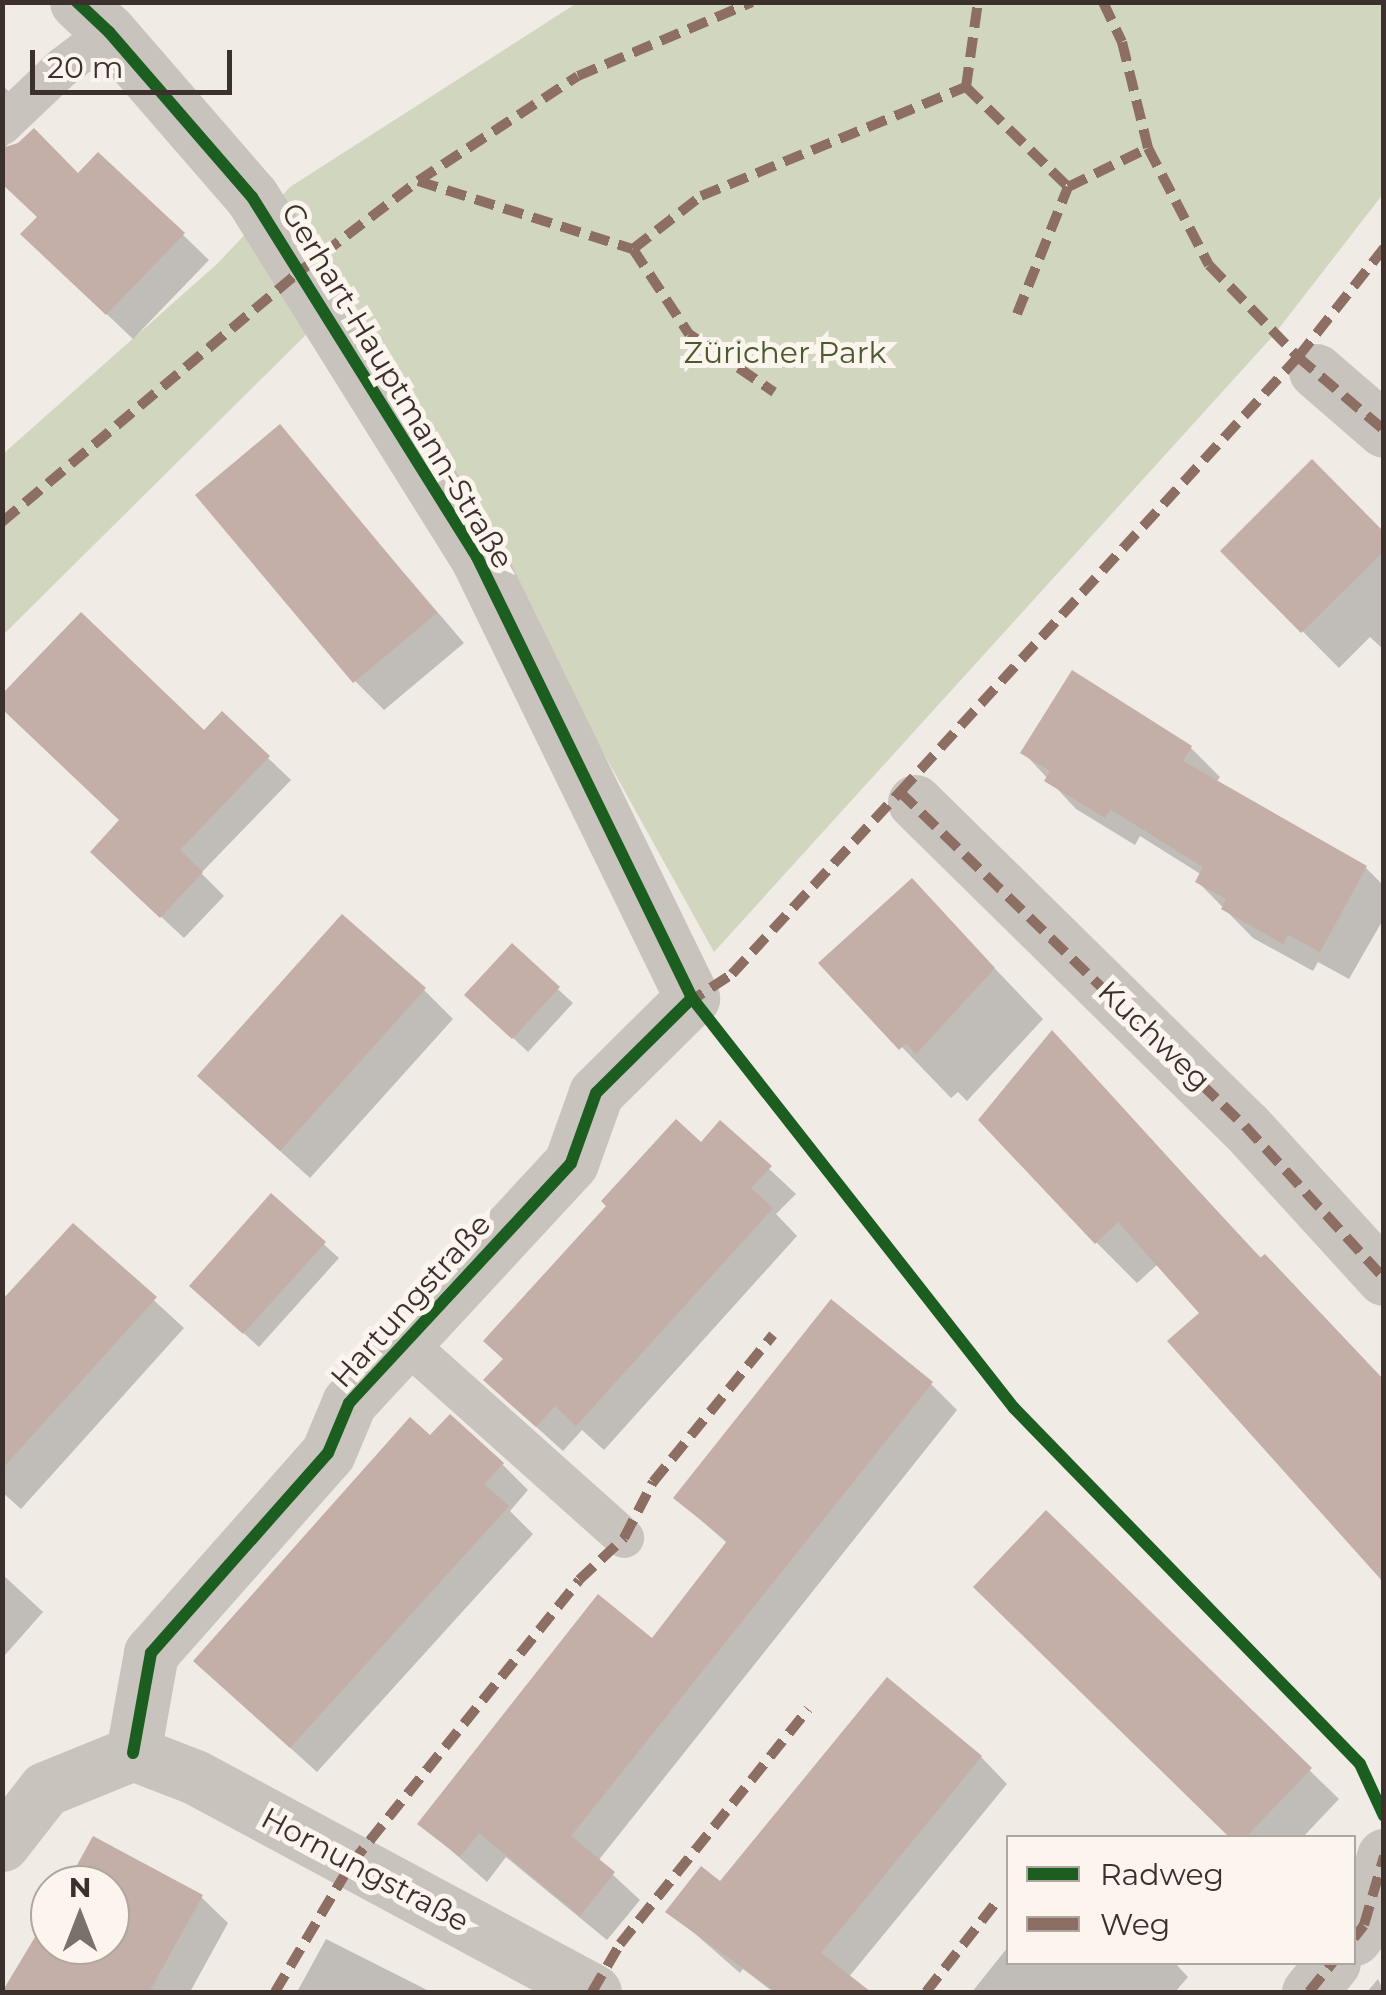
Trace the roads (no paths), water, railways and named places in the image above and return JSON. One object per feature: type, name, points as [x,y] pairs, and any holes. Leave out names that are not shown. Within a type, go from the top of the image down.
[{"type":"street","name":"Gerhart-Hauptmann-Straße","points":[[93,17],[252,197],[477,558],[692,998]]},
{"type":"street","points":[[1316,372],[1384,430]]},
{"type":"street","name":"Kuchweg","points":[[915,802],[1244,1126],[1384,1278]]},
{"type":"street","name":"Hartungstraße","points":[[133,1752],[151,1654],[328,1453],[349,1403],[571,1163],[596,1093],[692,998]]},
{"type":"street","points":[[2,1844],[45,1789],[133,1752]]},
{"type":"street","name":"Hornungstraße","points":[[133,1752],[196,1778],[594,1992]]},
{"type":"street","points":[[1356,1935],[1364,1925],[1384,1856]]},
{"type":"street","points":[[1308,1992],[1331,1965]]},
{"type":"lane","points":[[2,125],[63,67],[93,17]]},
{"type":"lane","points":[[405,1342],[624,1538]]},
{"type":"park label","name":"Züricher Park","points":[[785,353]]}]
